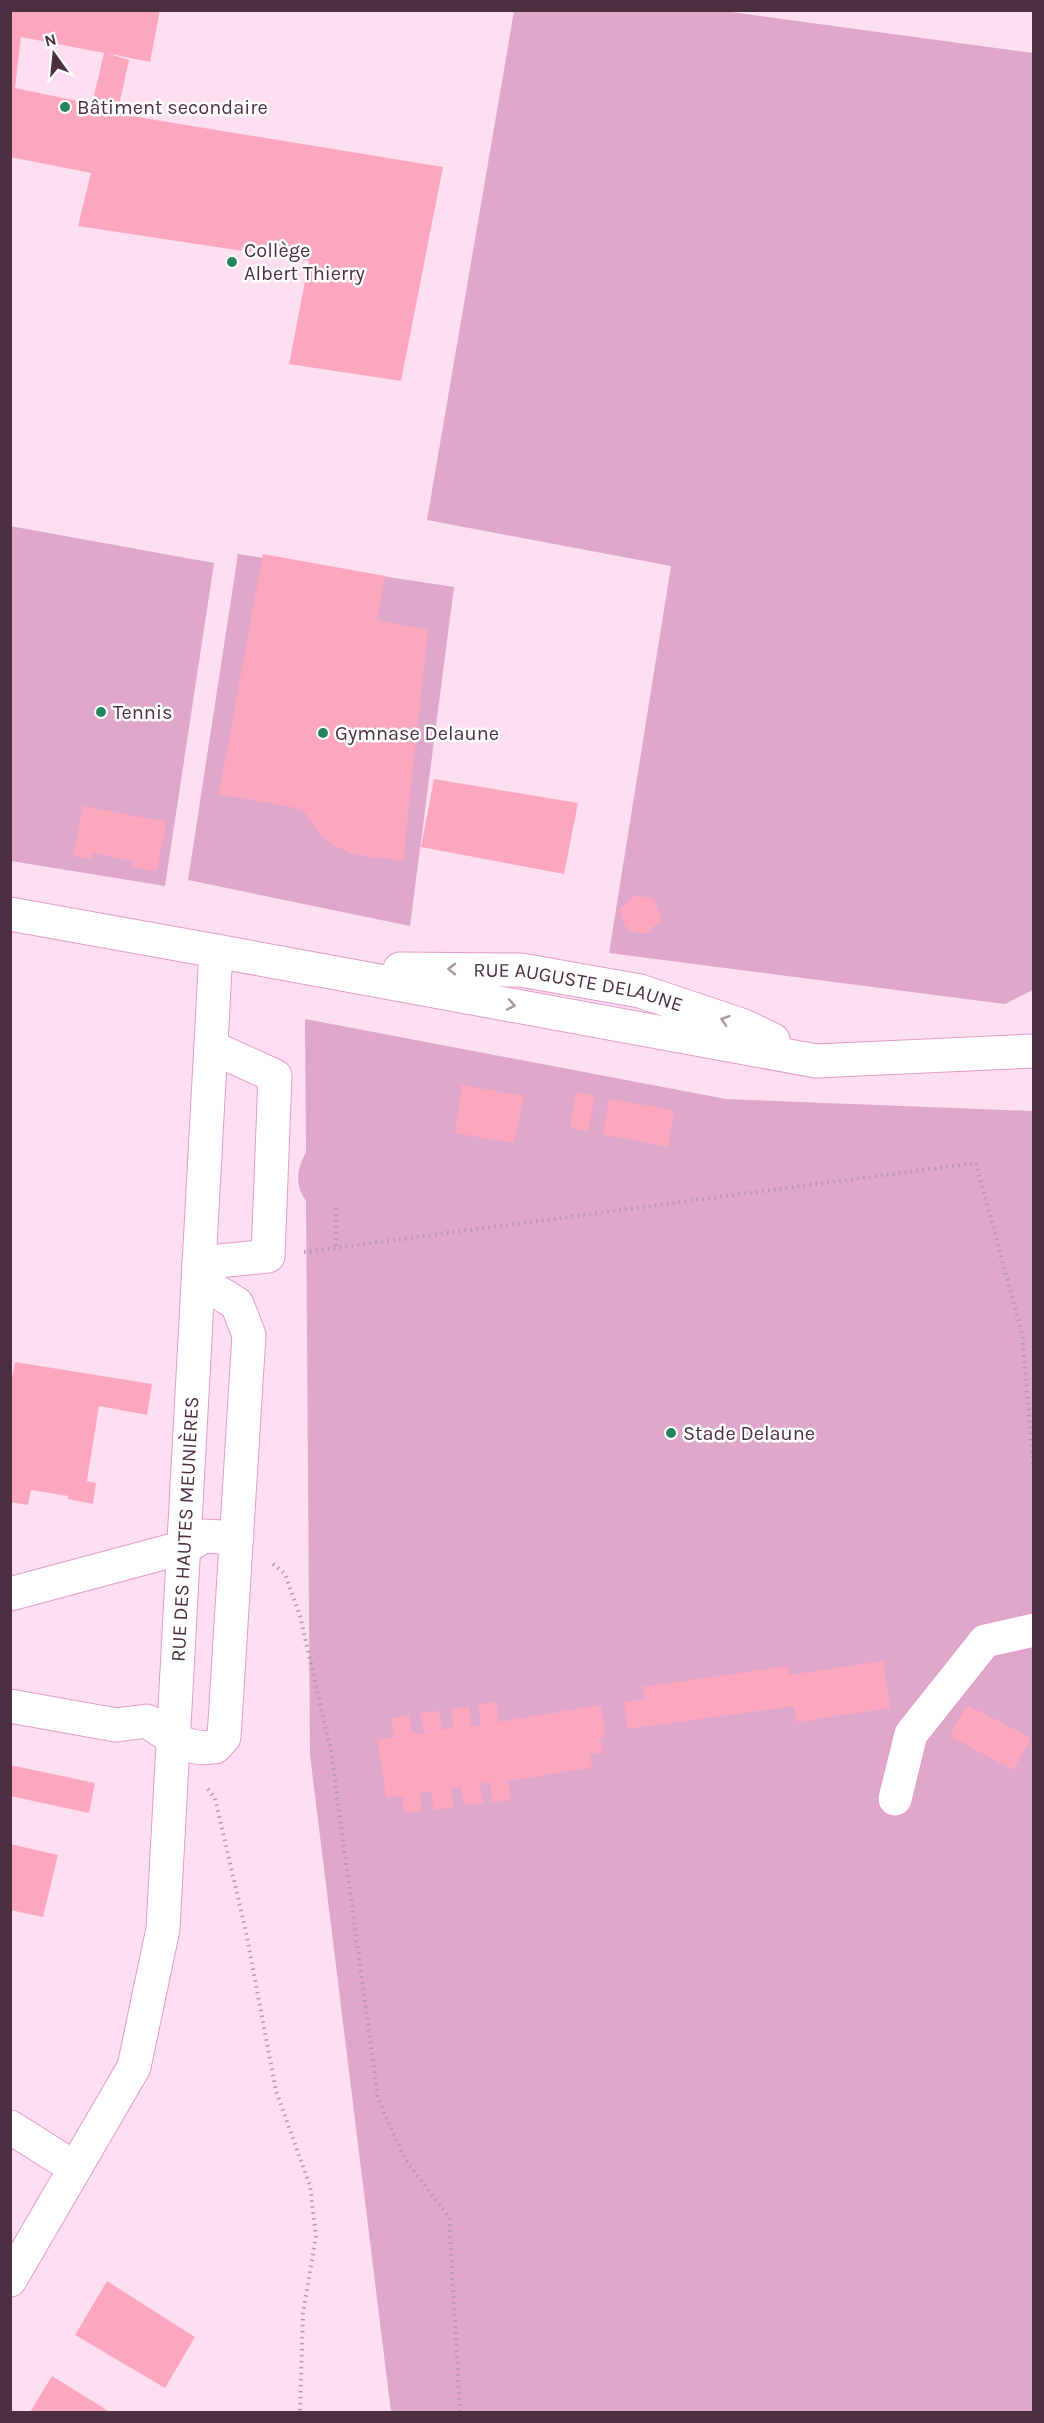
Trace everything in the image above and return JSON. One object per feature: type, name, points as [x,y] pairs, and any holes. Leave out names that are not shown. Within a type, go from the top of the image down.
[{"type":"street","points":[[10,914],[216,951]]},
{"type":"street","name":"RUE AUGUSTE DELAUNE","points":[[216,951],[816,1061],[1032,1052]]},
{"type":"street","name":"RUE DES HAUTES MEUNIÈRES","points":[[10,2280],[134,2067],[163,1929],[216,951]]},
{"type":"street","points":[[199,1272],[268,1256],[274,1076],[210,1047]]},
{"type":"street","points":[[10,1706],[116,1725],[147,1721],[174,1739],[198,1749],[215,1747],[224,1737],[249,1335],[237,1304],[199,1272]]},
{"type":"street","points":[[10,1594],[185,1547],[204,1536],[237,1538]]},
{"type":"street","points":[[895,1799],[911,1734],[985,1641],[1034,1630]]},
{"type":"street","points":[[10,2127],[75,2168]]},
{"type":"path","points":[[268,1256],[976,1163],[1022,1334],[1034,1475]]},
{"type":"path","points":[[336,1208],[336,1248]]},
{"type":"path","points":[[237,1538],[248,1542],[285,1574],[300,1616],[331,1751],[378,2099],[406,2161],[449,2217],[460,2412]]},
{"type":"path","points":[[174,1739],[215,1798],[246,1932],[276,2091],[310,2186],[316,2236],[303,2313],[300,2412]]},
{"type":"shaded area","points":[[514,11],[724,11],[1033,53],[1033,990],[1005,1004],[609,953],[671,566],[427,520]]},
{"type":"shaded area","name":"Tennis","points":[[10,526],[214,563],[165,886],[11,861]]},
{"type":"shaded area","name":"Gymnase Delaune","points":[[238,554],[454,587],[410,926],[188,880]]},
{"type":"shaded area","name":"Stade Delaune","points":[[305,1019],[726,1099],[1033,1111],[1033,2412],[391,2412],[310,1755],[306,1201],[298,1183],[301,1164],[306,1152]]},
{"type":"building","points":[[10,10],[160,10],[150,62],[106,53],[129,60],[118,110],[107,112],[443,167],[401,381],[289,364],[309,261],[78,226],[91,173],[10,157]],"holes":[[[21,37],[104,53],[92,104],[15,88]]]},
{"type":"building","name":"Gymnase Delaune","points":[[263,554],[385,576],[377,620],[428,630],[403,861],[356,855],[335,846],[322,837],[302,809],[219,794]]},
{"type":"building","points":[[434,779],[578,803],[564,874],[421,847]]},
{"type":"building","points":[[83,806],[166,822],[157,871],[130,867],[132,861],[94,853],[91,859],[73,856]]},
{"type":"building","points":[[635,895],[654,899],[661,920],[646,934],[627,930],[619,910]]},
{"type":"building","points":[[462,1085],[524,1096],[514,1143],[455,1133]]},
{"type":"building","points":[[576,1092],[595,1096],[588,1131],[570,1128]]},
{"type":"building","points":[[609,1099],[674,1110],[668,1147],[603,1134]]},
{"type":"building","points":[[15,1362],[152,1384],[147,1415],[99,1406],[87,1481],[96,1483],[93,1504],[68,1499],[68,1496],[31,1490],[28,1505],[10,1502],[10,1389]]},
{"type":"building","points":[[883,1661],[890,1708],[797,1722],[794,1706],[627,1729],[624,1702],[644,1699],[643,1687],[788,1666],[789,1675]]},
{"type":"building","points":[[496,1702],[499,1722],[601,1705],[605,1737],[600,1738],[603,1752],[590,1754],[592,1767],[508,1781],[511,1799],[492,1802],[490,1782],[480,1784],[483,1803],[465,1805],[461,1787],[450,1788],[454,1807],[434,1810],[431,1791],[420,1793],[422,1811],[404,1814],[402,1796],[386,1798],[378,1740],[394,1737],[391,1718],[409,1715],[412,1734],[424,1733],[420,1713],[439,1711],[442,1730],[453,1728],[451,1709],[469,1707],[471,1726],[480,1725],[479,1705]]},
{"type":"building","points":[[967,1705],[1031,1738],[1013,1770],[950,1736]]},
{"type":"building","points":[[10,1765],[95,1783],[89,1813],[10,1796]]},
{"type":"building","points":[[10,1844],[58,1855],[43,1917],[10,1910]]},
{"type":"building","points":[[107,2281],[195,2337],[165,2388],[75,2335]]},
{"type":"building","points":[[52,2376],[110,2412],[30,2412]]},
{"type":"place","name":"Bâtiment secondaire","points":[[65,107]]},
{"type":"place","name":"Collège Albert Thierry","points":[[232,262]]},
{"type":"place","name":"Tennis","points":[[101,712]]},
{"type":"place","name":"Gymnase Delaune","points":[[323,733]]},
{"type":"place","name":"Stade Delaune","points":[[671,1433]]}]
